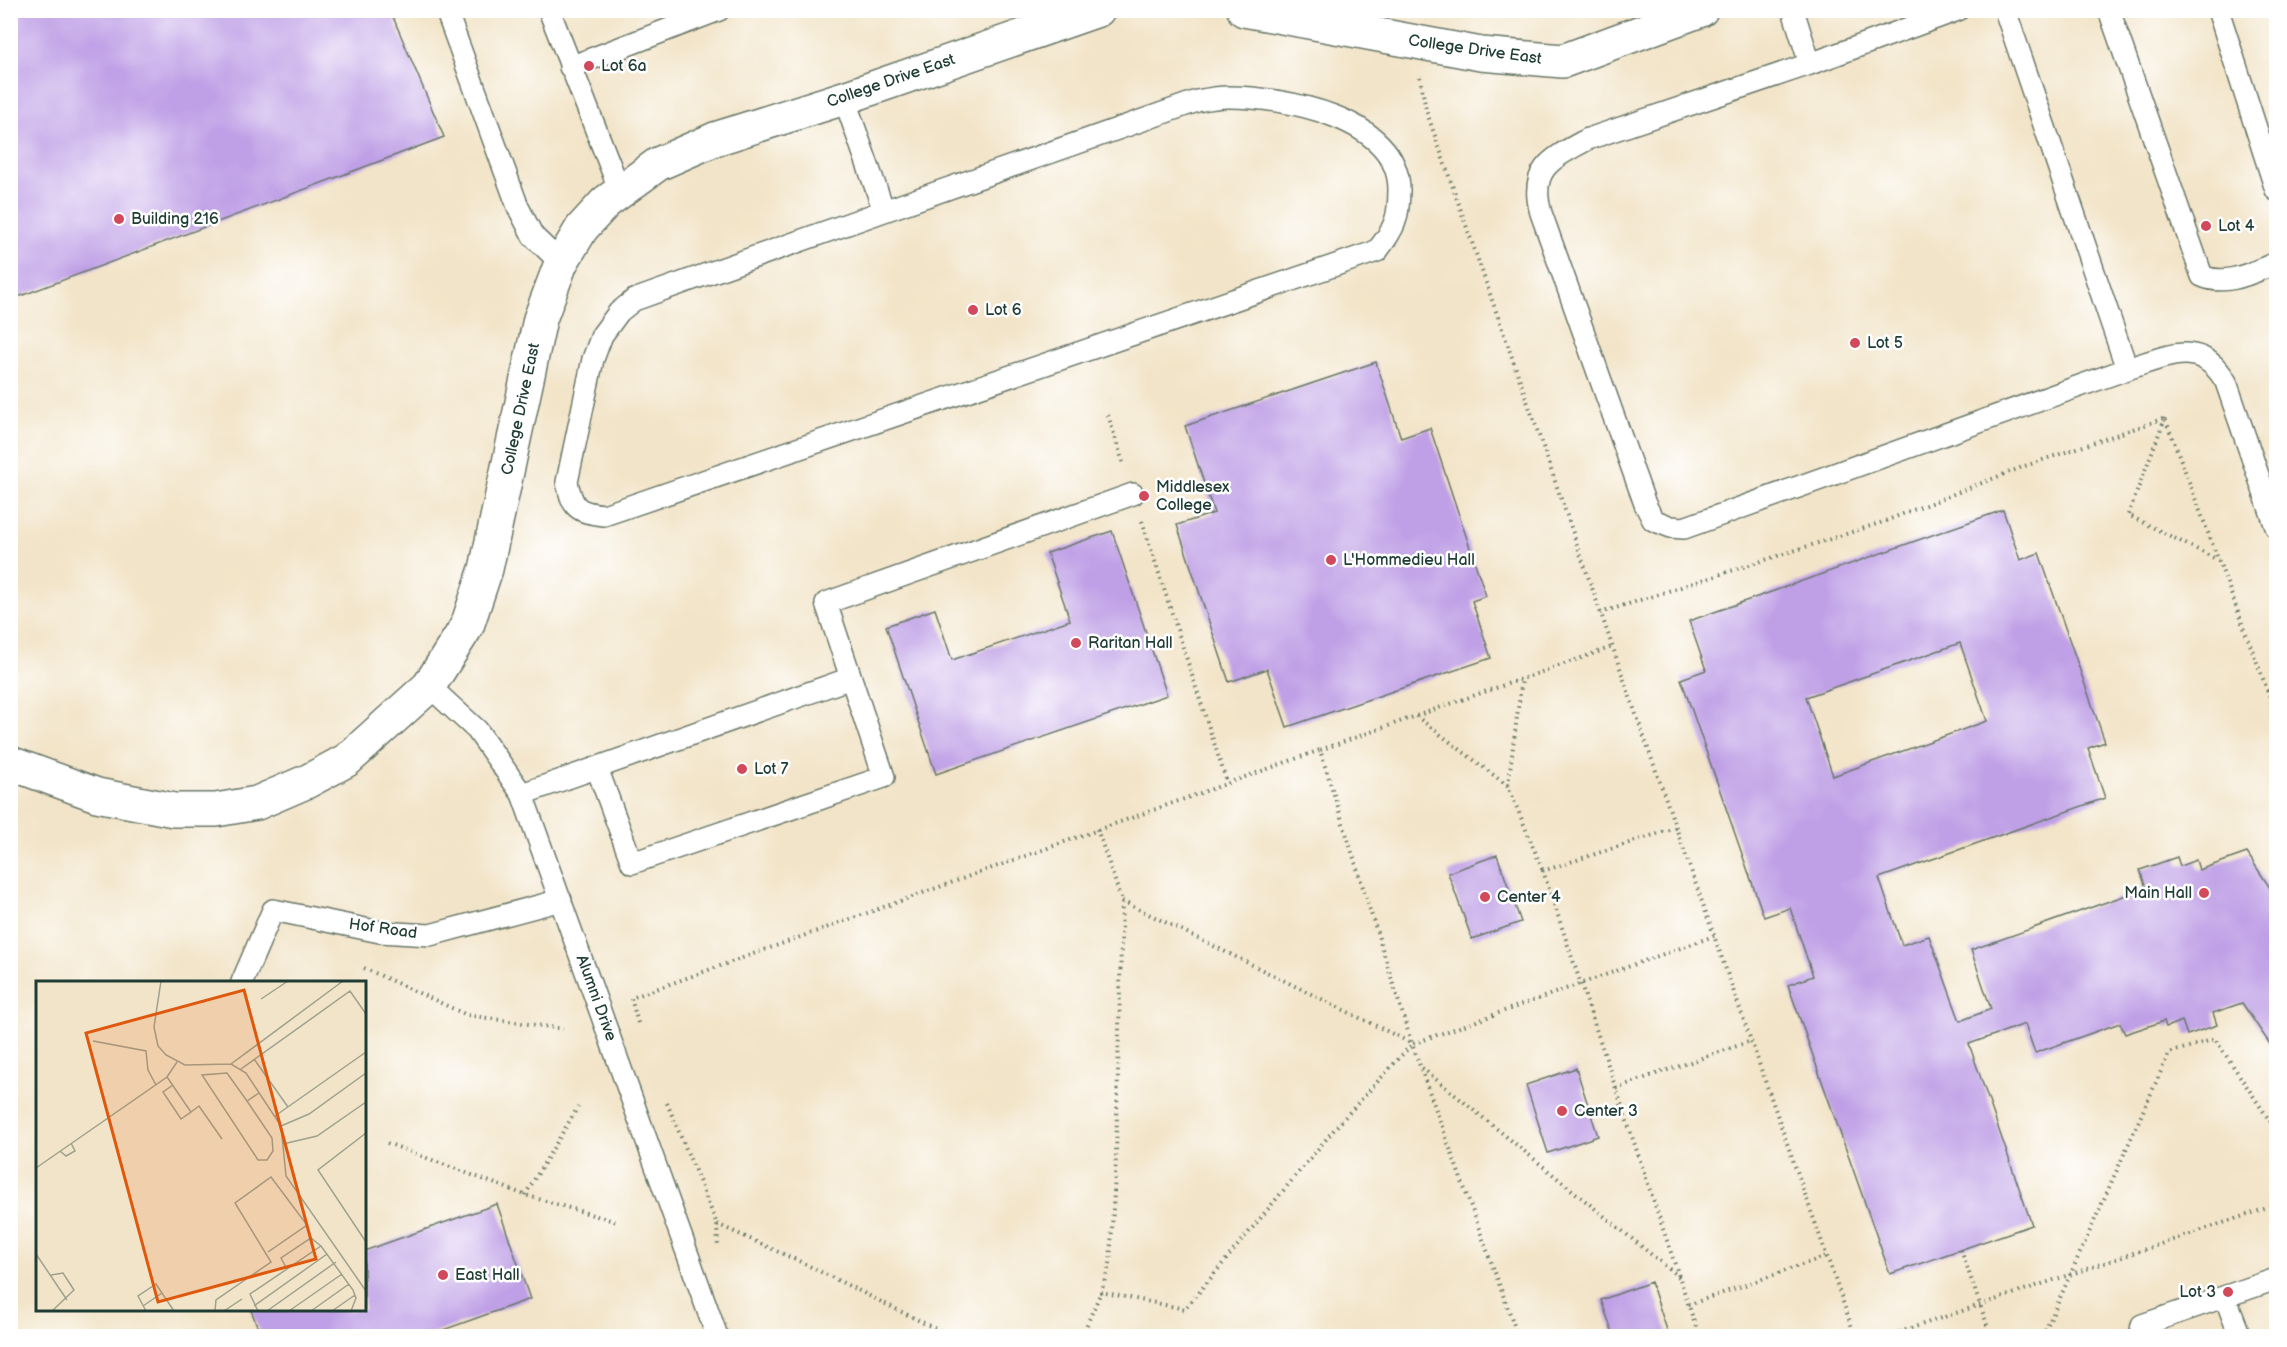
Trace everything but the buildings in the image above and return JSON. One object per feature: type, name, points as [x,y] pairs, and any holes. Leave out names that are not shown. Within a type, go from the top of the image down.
[{"type":"street","name":"College Drive East","points":[[10,763],[98,795],[174,810],[216,810],[257,803],[308,781],[347,760],[429,686],[467,626],[486,569],[540,319],[561,263],[582,228],[606,202],[658,164],[715,139],[844,98],[1065,16],[1098,10]]},
{"type":"street","name":"College Drive East","points":[[1244,10],[1304,16],[1481,54],[1563,62],[1701,10]]},
{"type":"lane","points":[[446,10],[518,207],[533,236],[561,263]]},
{"type":"lane","points":[[549,10],[620,191]]},
{"type":"lane","points":[[570,67],[719,10]]},
{"type":"lane","points":[[1793,10],[1810,64]]},
{"type":"lane","points":[[1958,10],[1810,64],[1588,139],[1559,154],[1542,172],[1537,184],[1541,213],[1645,504],[1653,520],[1671,527],[1684,528],[2127,369],[2179,353],[2194,354],[2210,361],[2220,371],[2234,400],[2277,527]]},
{"type":"lane","points":[[2005,10],[2127,369]]},
{"type":"lane","points":[[2109,10],[2202,276],[2213,281],[2230,280],[2277,263]]},
{"type":"lane","points":[[2218,10],[2277,190]]},
{"type":"lane","points":[[1227,97],[1291,103],[1332,114],[1366,132],[1389,156],[1399,180],[1399,211],[1391,234],[1377,251],[603,515],[585,513],[572,502],[567,482],[592,358],[602,334],[619,312],[634,300],[884,211],[1197,101],[1227,97]]},
{"type":"lane","points":[[844,98],[884,211]]},
{"type":"lane","points":[[597,768],[632,863],[885,777],[826,603],[1133,494]]},
{"type":"lane","points":[[522,794],[851,678]]},
{"type":"lane","name":"Alumni Drive","points":[[429,686],[477,730],[522,794],[717,1336]]},
{"type":"lane","name":"Hof Road","points":[[242,981],[273,910],[380,932],[430,935],[561,900]]},
{"type":"lane","points":[[2140,1336],[2142,1325],[2277,1279]]},
{"type":"lane","points":[[2225,1297],[2240,1336]]},
{"type":"path","points":[[1419,73],[1426,110],[1600,613],[1855,1336]]},
{"type":"path","points":[[1108,415],[1227,783]]},
{"type":"path","points":[[1600,613],[1880,523],[2025,466],[2165,418]]},
{"type":"path","points":[[2165,418],[2128,515],[2218,560]]},
{"type":"path","points":[[2165,418],[2274,708]]},
{"type":"path","points":[[631,998],[1097,829],[1612,647]]},
{"type":"path","points":[[1522,679],[1508,786],[1543,871],[1699,1336]]},
{"type":"path","points":[[1416,716],[1508,786]]},
{"type":"path","points":[[1320,750],[1412,1044],[1518,1336]]},
{"type":"path","points":[[1543,871],[1676,828]]},
{"type":"path","points":[[1082,1336],[1101,1292],[1110,1263],[1116,1157],[1122,901],[1097,829]]},
{"type":"path","points":[[1122,901],[1412,1044]]},
{"type":"path","points":[[1101,1292],[1185,1309],[1337,1126],[1412,1044],[1580,982],[1714,936]]},
{"type":"path","points":[[364,968],[467,1015],[563,1029]]},
{"type":"path","points":[[2043,1336],[2169,1053],[2215,1039],[2277,1130]]},
{"type":"path","points":[[1616,1088],[1751,1041]]},
{"type":"path","points":[[1420,1067],[1680,1278]]},
{"type":"path","points":[[525,1196],[578,1107]]},
{"type":"path","points":[[387,1143],[525,1196],[617,1222]]},
{"type":"path","points":[[1888,1336],[2277,1205]]},
{"type":"path","points":[[717,1224],[804,1263],[950,1336]]},
{"type":"path","points":[[1961,1250],[1991,1336]]},
{"type":"path","points":[[1688,1305],[1827,1256]]},
{"type":"place","name":"Lot 6a","points":[[589,66]]},
{"type":"place","name":"Building 216","points":[[119,219]]},
{"type":"place","name":"Lot 4","points":[[2206,226]]},
{"type":"place","name":"Lot 6","points":[[973,310]]},
{"type":"place","name":"Lot 5","points":[[1855,343]]},
{"type":"place","name":"Middlesex College","points":[[1144,496]]},
{"type":"place","name":"L'Hommedieu Hall","points":[[1331,560]]},
{"type":"place","name":"Raritan Hall","points":[[1076,643]]},
{"type":"place","name":"Lot 7","points":[[742,769]]},
{"type":"place","name":"Main Hall","points":[[2204,893]]},
{"type":"place","name":"Center 4","points":[[1485,897]]},
{"type":"place","name":"Center 3","points":[[1562,1111]]},
{"type":"place","name":"East Hall","points":[[443,1275]]},
{"type":"place","name":"Lot 3","points":[[2228,1292]]}]
